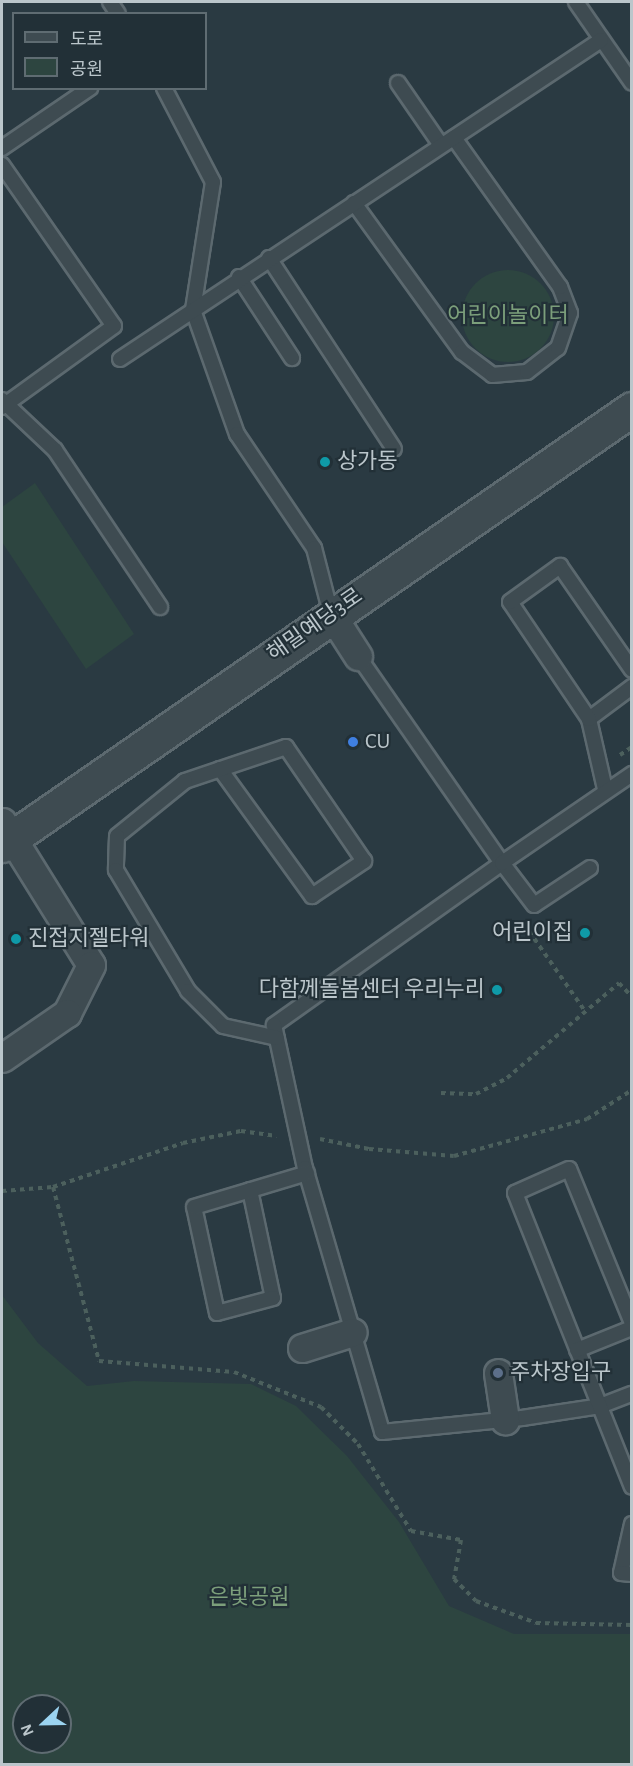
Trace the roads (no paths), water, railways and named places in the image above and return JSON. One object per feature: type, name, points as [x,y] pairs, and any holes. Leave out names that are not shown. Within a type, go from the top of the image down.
[{"type":"street","name":"해밀예당3로","points":[[6,835],[629,414]]},
{"type":"street","points":[[331,614],[358,656]]},
{"type":"street","points":[[2,1058],[67,1013],[91,965],[6,835]]},
{"type":"street","points":[[302,1348],[353,1332]]},
{"type":"street","points":[[498,1373],[505,1420]]},
{"type":"lane","points":[[576,2],[632,83]]},
{"type":"lane","points":[[120,359],[239,277],[601,40]]},
{"type":"lane","points":[[398,82],[441,145]]},
{"type":"lane","points":[[2,148],[87,90]]},
{"type":"lane","points":[[165,90],[213,182],[193,310],[237,434],[314,548],[331,614]]},
{"type":"lane","points":[[354,203],[462,352],[492,375],[527,372],[558,348],[570,313],[560,287],[454,138]]},
{"type":"lane","points":[[2,165],[114,326],[3,404],[55,450],[160,607]]},
{"type":"lane","points":[[269,258],[394,449]]},
{"type":"lane","points":[[239,277],[292,358]]},
{"type":"lane","points":[[605,789],[589,719],[510,602],[560,566],[632,670]]},
{"type":"lane","points":[[358,656],[502,863],[534,905],[590,868]]},
{"type":"lane","points":[[589,719],[632,687]]},
{"type":"lane","points":[[220,769],[312,896],[364,861],[286,747],[220,769],[185,781],[117,836],[116,870],[195,998],[223,1026],[277,1038]]},
{"type":"lane","points":[[632,774],[605,789],[274,1025],[307,1173],[382,1432],[505,1420],[600,1406],[632,1394]]},
{"type":"lane","points":[[632,1323],[569,1169],[514,1193],[600,1406],[628,1467],[632,1486]]},
{"type":"lane","points":[[250,1190],[273,1298],[218,1313],[194,1207],[250,1190],[307,1173]]},
{"type":"lane","points":[[578,1350],[632,1328]]},
{"type":"lane","points":[[632,1524],[621,1573],[632,1574]]},
{"type":"place","name":"상가동","points":[[325,462]]},
{"type":"place","name":"CU","points":[[353,742]]},
{"type":"place","name":"어린이집","points":[[585,933]]},
{"type":"place","name":"진접지젤타워","points":[[16,939]]},
{"type":"place","name":"다함께돌봄센터 우리누리","points":[[497,990]]},
{"type":"place","name":"주차장입구","points":[[498,1373]]},
{"type":"park label","name":"어린이놀이터","points":[[508,316]]},
{"type":"park label","name":"은빛공원","points":[[249,1598]]}]
